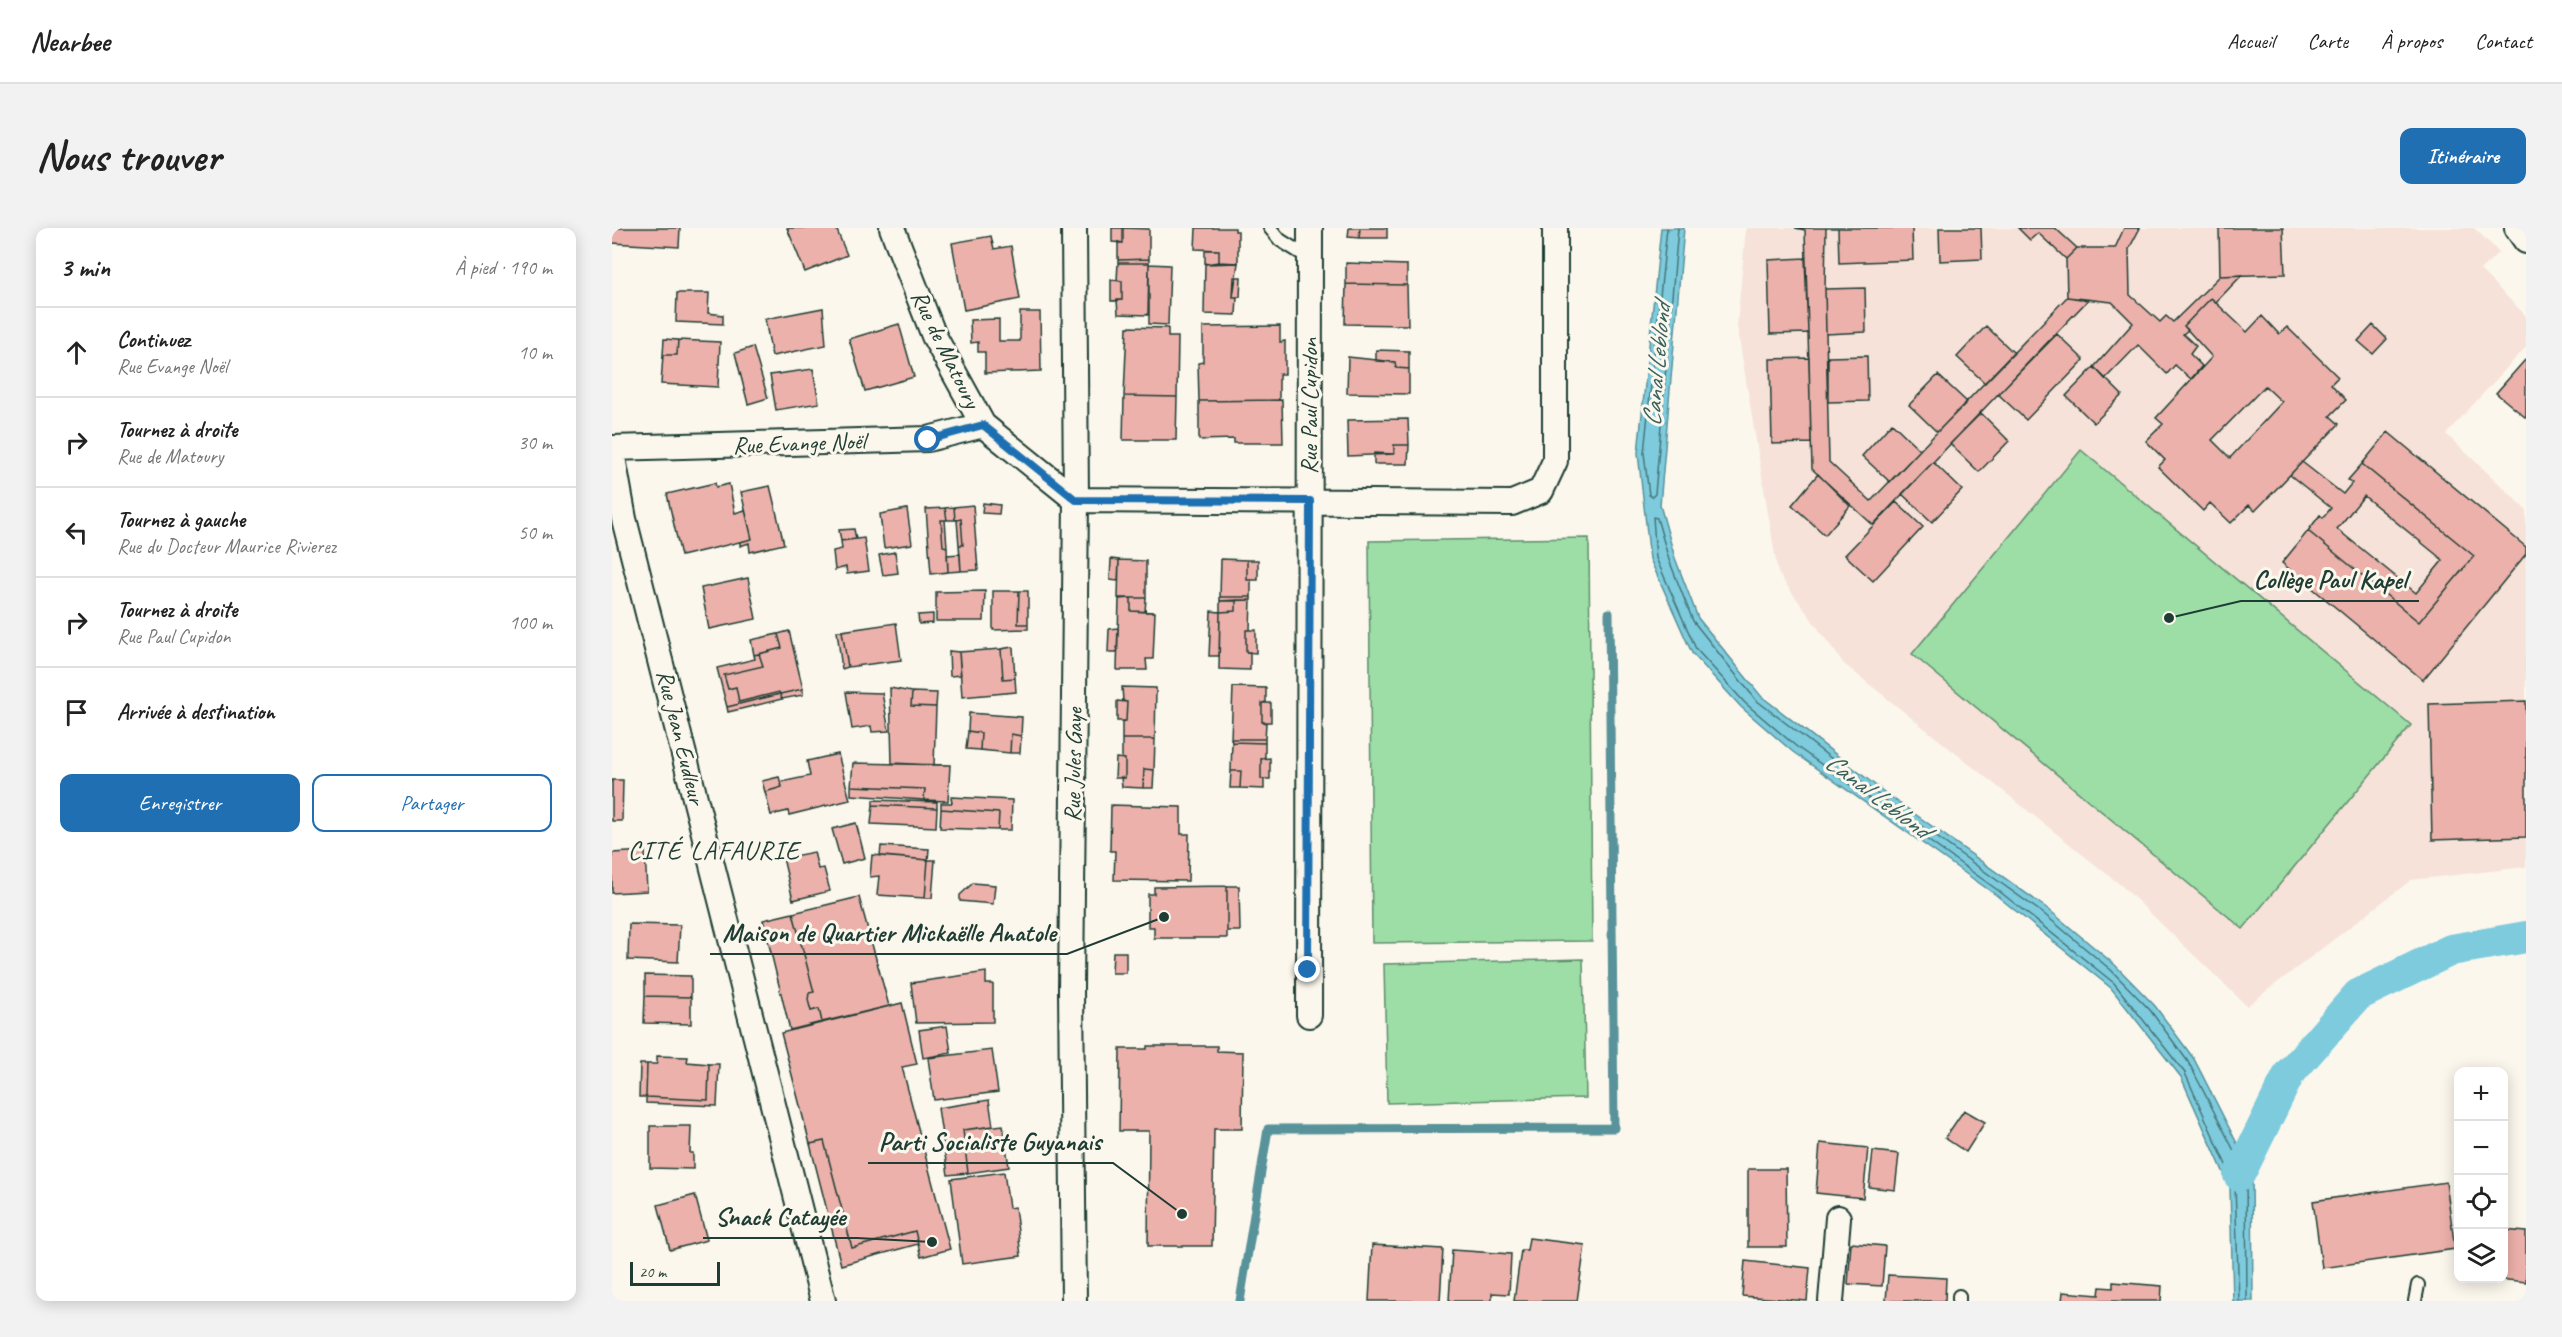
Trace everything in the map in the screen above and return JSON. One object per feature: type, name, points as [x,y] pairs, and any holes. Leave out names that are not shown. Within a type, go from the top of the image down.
[{"type":"street","name":"Rue de Matoury","points":[[892,228],[934,336],[983,425],[1076,500]]},
{"type":"street","name":"Rue Jules Gaye","points":[[1074,228],[1076,500],[1071,989],[1074,1301]]},
{"type":"street","name":"Rue Paul Cupidon","points":[[1309,1015],[1310,228]]},
{"type":"street","points":[[1076,500],[1512,503],[1541,491],[1555,461],[1555,228]]},
{"type":"street","name":"Rue Evange Noël","points":[[612,448],[928,440],[983,425]]},
{"type":"street","name":"Rue Jean Eudleur","points":[[612,453],[618,520],[823,1301]]},
{"type":"street","points":[[1831,1301],[1838,1218]]},
{"type":"lane","points":[[1270,228],[1280,240],[1309,258]]},
{"type":"lane","points":[[2415,1301],[2418,1285]]},
{"type":"shaded area","points":[[1746,228],[2474,228],[2499,252],[2480,270],[2526,316],[2526,347],[2446,434],[2526,509],[2526,867],[2411,880],[2247,1006],[2122,886],[1844,664],[1778,573],[1737,326]]},
{"type":"green space","points":[[2081,450],[2411,725],[2243,929],[1912,654]]},
{"type":"green space","points":[[1589,538],[1592,941],[1372,943],[1369,541]]},
{"type":"green space","points":[[1583,959],[1586,1098],[1387,1103],[1384,964]]},
{"type":"water","name":"Canal Leblond","points":[[1661,228],[1684,228],[1660,505],[1675,558],[1698,618],[1761,696],[1884,792],[2048,909],[2115,965],[2155,1006],[2194,1059],[2252,1173],[2253,1301],[2233,1301],[2230,1187],[2181,1077],[2111,988],[1996,895],[1793,752],[1741,707],[1692,653],[1650,559],[1638,453]]},
{"type":"building","points":[[612,228],[680,228],[679,247],[612,243]]},
{"type":"building","points":[[787,228],[836,228],[847,255],[805,272]]},
{"type":"building","points":[[1112,228],[1123,228],[1123,243],[1112,242]]},
{"type":"building","points":[[1123,228],[1149,229],[1149,259],[1118,260],[1118,242],[1123,243]]},
{"type":"building","points":[[1196,228],[1235,228],[1235,231],[1238,231],[1238,263],[1219,262],[1219,250],[1195,249]]},
{"type":"building","points":[[1349,228],[1360,228],[1359,238],[1348,237]]},
{"type":"building","points":[[1360,228],[1387,228],[1387,238],[1359,238]]},
{"type":"building","points":[[1795,228],[1826,228],[1829,462],[1871,501],[2067,297],[2088,300],[1873,525],[1812,469],[1805,230]]},
{"type":"building","points":[[1838,228],[1912,228],[1913,260],[1839,263]]},
{"type":"building","points":[[1939,228],[1981,228],[1982,259],[1940,261]]},
{"type":"building","points":[[2018,228],[2055,228],[2077,248],[2066,259],[2038,233],[2030,240]]},
{"type":"building","points":[[2124,228],[2140,228],[2129,249],[2130,295],[2160,322],[2166,316],[2173,322],[2220,276],[2242,275],[2216,302],[2211,298],[2184,326],[2188,330],[2183,334],[2196,346],[2190,354],[2202,366],[2191,379],[2175,365],[2167,374],[2138,345],[2105,379],[2094,367],[2133,323],[2112,302],[2067,297],[2066,259],[2077,248],[2115,248]]},
{"type":"building","points":[[2219,228],[2283,228],[2285,274],[2220,276]]},
{"type":"building","points":[[991,236],[994,249],[1011,246],[1020,299],[964,310],[952,243]]},
{"type":"building","points":[[1205,250],[1219,250],[1219,262],[1205,264]]},
{"type":"building","points":[[1805,258],[1808,333],[1770,334],[1768,260]]},
{"type":"building","points":[[1149,259],[1149,263],[1118,263],[1118,260]]},
{"type":"building","points":[[1118,263],[1149,263],[1148,315],[1118,314],[1117,300],[1122,300],[1122,281],[1117,280]]},
{"type":"building","points":[[1238,263],[1233,297],[1237,297],[1236,315],[1204,314],[1205,264]]},
{"type":"building","points":[[1346,263],[1407,265],[1407,285],[1346,284]]},
{"type":"building","points":[[1149,264],[1170,265],[1168,325],[1149,324]]},
{"type":"building","points":[[1234,277],[1241,277],[1240,297],[1233,297]]},
{"type":"building","points":[[1111,280],[1122,281],[1122,300],[1111,301]]},
{"type":"building","points":[[1346,284],[1407,285],[1408,325],[1345,324]]},
{"type":"building","points":[[1865,288],[1866,332],[1826,334],[1825,289]]},
{"type":"building","points":[[677,293],[709,293],[708,313],[723,315],[723,324],[676,322]]},
{"type":"building","points":[[2211,298],[2247,332],[2262,316],[2279,334],[2287,327],[2338,377],[2331,384],[2346,400],[2330,416],[2339,424],[2255,511],[2249,505],[2231,523],[2210,503],[2203,511],[2158,467],[2165,460],[2146,441],[2163,424],[2156,418],[2212,357],[2184,326]],"holes":[[[2265,386],[2282,402],[2230,458],[2212,440]]]},
{"type":"building","points":[[823,308],[826,345],[772,356],[765,319]]},
{"type":"building","points":[[1020,312],[1040,312],[1041,371],[985,373],[985,352],[978,352],[978,342],[971,343],[970,320],[999,319],[999,341],[1020,341]]},
{"type":"building","points":[[899,324],[914,377],[865,391],[849,339]]},
{"type":"building","points":[[2373,325],[2387,339],[2373,354],[2358,341]]},
{"type":"building","points":[[1280,326],[1280,342],[1285,341],[1285,374],[1279,374],[1279,400],[1199,401],[1198,363],[1203,362],[1203,327]]},
{"type":"building","points":[[1986,326],[2014,353],[1985,383],[1957,357]]},
{"type":"building","points":[[1127,327],[1168,328],[1168,337],[1178,337],[1177,397],[1124,396]]},
{"type":"building","points":[[2057,334],[2084,360],[2026,420],[1998,394]]},
{"type":"building","points":[[664,339],[678,340],[677,355],[663,355]]},
{"type":"building","points":[[678,340],[720,342],[718,387],[661,384],[663,355],[677,355]]},
{"type":"building","points":[[753,347],[768,398],[748,404],[735,353]]},
{"type":"building","points":[[1376,350],[1409,351],[1409,369],[1396,368],[1395,362],[1376,361]]},
{"type":"building","points":[[1867,356],[1868,401],[1828,402],[1828,357]]},
{"type":"building","points":[[1348,357],[1395,362],[1396,368],[1409,369],[1409,394],[1347,393]]},
{"type":"building","points":[[1809,358],[1811,443],[1772,444],[1770,359]]},
{"type":"building","points":[[2526,361],[2526,418],[2496,393]]},
{"type":"building","points":[[2094,367],[2122,395],[2094,423],[2066,396]]},
{"type":"building","points":[[813,369],[819,403],[776,410],[770,375]]},
{"type":"building","points":[[1938,375],[1967,402],[1937,432],[1909,405]]},
{"type":"building","points":[[1124,396],[1177,397],[1176,440],[1123,440]]},
{"type":"building","points":[[1282,400],[1283,443],[1234,443],[1234,439],[1199,440],[1199,401]]},
{"type":"building","points":[[1981,413],[2009,441],[1979,472],[1950,444]]},
{"type":"building","points":[[1408,419],[1409,445],[1394,445],[1394,454],[1348,456],[1347,420]]},
{"type":"building","points":[[1892,423],[1920,450],[1890,482],[1862,456]]},
{"type":"building","points":[[2388,432],[2526,547],[2526,554],[2423,680],[2282,563],[2308,531],[2419,622],[2474,556],[2362,464]]},
{"type":"building","points":[[1394,445],[1409,445],[1408,464],[1374,464],[1374,453],[1394,454]]},
{"type":"building","points":[[1933,462],[1962,490],[1932,522],[1902,494]]},
{"type":"building","points":[[2302,462],[2343,494],[2352,483],[2348,480],[2362,464],[2474,556],[2419,622],[2308,531],[2320,515],[2323,518],[2331,508],[2290,475]],"holes":[[[2364,496],[2443,560],[2416,593],[2337,529]]]},
{"type":"building","points":[[1818,474],[1850,506],[1825,535],[1792,505]]},
{"type":"building","points":[[715,483],[716,487],[729,484],[735,513],[745,510],[752,539],[681,556],[667,494]]},
{"type":"building","points":[[770,486],[784,544],[750,552],[749,543],[740,546],[740,542],[752,539],[741,492]]},
{"type":"building","points":[[1896,502],[1923,527],[1873,581],[1845,555]]},
{"type":"building","points":[[983,503],[1000,505],[999,514],[982,513]]},
{"type":"building","points":[[973,505],[978,570],[961,571],[959,545],[963,545],[961,519],[955,520],[954,507]]},
{"type":"building","points":[[954,507],[955,520],[947,520],[945,508]]},
{"type":"building","points":[[945,508],[947,520],[941,520],[943,546],[947,547],[948,572],[931,574],[926,509]]},
{"type":"building","points":[[907,509],[912,544],[884,548],[880,514]]},
{"type":"building","points":[[961,519],[963,545],[959,545],[957,520]]},
{"type":"building","points":[[941,520],[945,520],[947,547],[943,546]]},
{"type":"building","points":[[854,529],[856,539],[841,541],[839,530]]},
{"type":"building","points":[[864,538],[869,571],[847,574],[846,567],[835,570],[833,551],[842,549],[841,541]]},
{"type":"building","points":[[895,552],[898,573],[883,575],[879,555]]},
{"type":"building","points":[[960,554],[961,571],[948,572],[947,555]]},
{"type":"building","points":[[1111,559],[1119,560],[1118,581],[1110,580]]},
{"type":"building","points":[[1221,559],[1247,560],[1247,580],[1251,580],[1251,597],[1220,597]]},
{"type":"building","points":[[1119,560],[1146,561],[1146,598],[1118,598]]},
{"type":"building","points":[[1247,560],[1258,560],[1258,580],[1247,580]]},
{"type":"building","points":[[748,578],[756,619],[709,629],[701,588]]},
{"type":"building","points":[[985,591],[984,621],[936,621],[936,592]]},
{"type":"building","points":[[993,591],[1019,591],[1018,624],[1028,624],[1028,629],[993,630]]},
{"type":"building","points":[[1019,591],[1028,591],[1028,624],[1018,624]]},
{"type":"building","points":[[1220,597],[1251,597],[1251,600],[1220,601]]},
{"type":"building","points":[[1131,598],[1146,598],[1145,612],[1131,611]]},
{"type":"building","points":[[1131,598],[1131,611],[1155,612],[1153,659],[1146,659],[1147,670],[1117,670],[1119,599]]},
{"type":"building","points":[[1236,600],[1236,611],[1220,612],[1220,601]]},
{"type":"building","points":[[1236,600],[1251,600],[1250,630],[1246,630],[1246,652],[1250,652],[1250,670],[1219,669],[1220,612],[1236,611]]},
{"type":"building","points":[[1211,611],[1220,612],[1219,656],[1209,656]]},
{"type":"building","points":[[933,614],[933,623],[919,624],[918,615]]},
{"type":"building","points":[[896,623],[901,660],[848,667],[842,631]]},
{"type":"building","points":[[1118,628],[1117,652],[1108,652],[1109,629]]},
{"type":"building","points":[[1246,630],[1256,630],[1256,653],[1246,652]]},
{"type":"building","points":[[789,631],[803,689],[780,694],[779,692],[739,702],[736,687],[728,689],[724,675],[763,666],[759,654],[782,648],[778,634]]},
{"type":"building","points":[[837,631],[842,631],[848,667],[842,669]]},
{"type":"building","points":[[778,634],[782,648],[754,655],[751,640]]},
{"type":"building","points":[[1013,647],[1015,678],[1003,679],[1001,649]]},
{"type":"building","points":[[1001,649],[1003,679],[1015,678],[1016,692],[962,697],[959,652]]},
{"type":"building","points":[[949,651],[959,652],[961,675],[950,676]]},
{"type":"building","points":[[759,654],[763,666],[724,675],[728,689],[736,687],[739,702],[779,692],[780,694],[727,707],[717,668],[755,659],[754,655]]},
{"type":"building","points":[[1122,687],[1156,688],[1155,739],[1122,739],[1122,722],[1126,721],[1127,702],[1123,701]]},
{"type":"building","points":[[1233,687],[1266,688],[1266,702],[1262,703],[1262,722],[1266,723],[1265,739],[1231,739]]},
{"type":"building","points":[[890,688],[912,692],[911,706],[936,707],[934,765],[892,763]]},
{"type":"building","points":[[803,689],[803,695],[782,699],[780,694]]},
{"type":"building","points":[[846,692],[882,693],[889,731],[872,732],[871,726],[852,729]]},
{"type":"building","points":[[912,692],[937,693],[936,707],[911,706]]},
{"type":"building","points":[[780,694],[782,699],[728,712],[727,707]]},
{"type":"building","points":[[1117,701],[1127,702],[1126,721],[1117,721]]},
{"type":"building","points":[[2526,701],[2526,837],[2432,840],[2429,704]]},
{"type":"building","points":[[1262,703],[1271,703],[1271,722],[1262,722]]},
{"type":"building","points":[[969,713],[1022,717],[1021,736],[1011,734],[1010,753],[980,750],[981,733],[968,731]]},
{"type":"building","points":[[968,731],[981,733],[980,750],[966,749]]},
{"type":"building","points":[[1011,734],[1021,736],[1020,753],[1010,753]]},
{"type":"building","points":[[1122,739],[1155,739],[1154,770],[1144,769],[1143,788],[1122,787],[1121,777],[1125,778],[1125,759],[1122,759]]},
{"type":"building","points":[[1231,739],[1265,739],[1265,743],[1232,742]]},
{"type":"building","points":[[1232,742],[1265,743],[1265,757],[1261,759],[1261,779],[1264,779],[1264,789],[1240,788],[1241,771],[1231,771]]},
{"type":"building","points":[[838,754],[850,800],[789,815],[788,811],[771,815],[765,792],[782,787],[781,782],[810,776],[807,761]]},
{"type":"building","points":[[1116,758],[1125,759],[1125,778],[1115,778]]},
{"type":"building","points":[[1270,758],[1270,779],[1261,779],[1261,759]]},
{"type":"building","points":[[853,763],[950,765],[948,801],[924,800],[925,789],[851,786]]},
{"type":"building","points":[[1144,769],[1154,770],[1153,788],[1143,788]]},
{"type":"building","points":[[1231,771],[1241,771],[1240,788],[1230,788]]},
{"type":"building","points":[[779,777],[782,787],[765,792],[762,781]]},
{"type":"building","points":[[612,780],[623,780],[622,821],[612,821]]},
{"type":"building","points":[[851,786],[925,789],[924,800],[851,795]]},
{"type":"building","points":[[951,797],[1012,800],[1011,830],[998,830],[999,813],[941,809],[941,803],[952,803]]},
{"type":"building","points":[[873,800],[937,802],[937,808],[873,805]]},
{"type":"building","points":[[873,805],[937,808],[936,827],[871,824]]},
{"type":"building","points":[[1111,805],[1181,807],[1181,834],[1189,834],[1188,881],[1114,880],[1115,851],[1110,851]]},
{"type":"building","points":[[941,809],[999,813],[998,830],[940,828]]},
{"type":"building","points":[[856,823],[865,858],[842,864],[832,829]]},
{"type":"building","points":[[881,846],[929,849],[928,860],[880,856]]},
{"type":"building","points":[[645,851],[647,891],[612,893],[612,853]]},
{"type":"building","points":[[814,852],[818,869],[824,868],[830,891],[793,900],[783,858]]},
{"type":"building","points":[[872,855],[928,860],[925,898],[877,895],[879,876],[870,877]]},
{"type":"building","points":[[928,860],[935,860],[932,898],[925,898]]},
{"type":"building","points":[[973,883],[995,885],[993,904],[960,901],[960,895]]},
{"type":"building","points":[[1227,886],[1227,938],[1154,938],[1154,927],[1148,927],[1148,894],[1154,894],[1154,887]]},
{"type":"building","points":[[1227,886],[1239,886],[1240,931],[1227,931]]},
{"type":"building","points":[[859,897],[889,1006],[822,1022],[819,1009],[811,1011],[808,1000],[809,993],[814,992],[793,913]]},
{"type":"building","points":[[793,913],[814,992],[809,993],[808,1000],[811,1011],[819,1009],[822,1022],[790,1030],[763,920]]},
{"type":"building","points":[[629,924],[680,925],[678,962],[628,960]]},
{"type":"building","points":[[1113,952],[1126,952],[1126,973],[1112,973]]},
{"type":"building","points":[[986,972],[986,984],[993,984],[993,1022],[916,1023],[911,983]]},
{"type":"building","points":[[645,975],[691,976],[691,997],[645,996]]},
{"type":"building","points":[[645,996],[691,997],[691,1024],[644,1023]]},
{"type":"building","points":[[902,1003],[917,1064],[902,1067],[950,1249],[921,1257],[915,1231],[852,1248],[824,1141],[810,1144],[781,1033]]},
{"type":"building","points":[[947,1026],[951,1053],[923,1058],[919,1030]]},
{"type":"building","points":[[1147,1046],[1217,1046],[1217,1051],[1243,1052],[1242,1129],[1214,1129],[1212,1246],[1148,1246],[1149,1131],[1119,1131],[1120,1049],[1147,1049]]},
{"type":"building","points":[[992,1050],[998,1092],[934,1100],[928,1058]]},
{"type":"building","points":[[657,1056],[688,1057],[687,1062],[709,1064],[708,1100],[646,1097],[647,1064],[657,1064]]},
{"type":"building","points":[[640,1064],[647,1064],[646,1097],[639,1097]]},
{"type":"building","points":[[709,1064],[719,1064],[717,1106],[646,1103],[646,1097],[708,1100]]},
{"type":"building","points":[[989,1100],[993,1126],[963,1130],[968,1173],[948,1175],[938,1108]]},
{"type":"building","points":[[1964,1110],[1985,1122],[1966,1152],[1945,1138]]},
{"type":"building","points":[[1003,1125],[1009,1167],[968,1173],[963,1130]]},
{"type":"building","points":[[650,1126],[691,1126],[690,1153],[693,1153],[693,1169],[650,1168]]},
{"type":"building","points":[[824,1141],[852,1248],[915,1231],[918,1244],[841,1265],[810,1144]]},
{"type":"building","points":[[1820,1143],[1868,1148],[1863,1198],[1816,1193]]},
{"type":"building","points":[[1873,1151],[1899,1154],[1895,1190],[1869,1187]]},
{"type":"building","points":[[1748,1169],[1786,1169],[1787,1247],[1748,1247]]},
{"type":"building","points":[[1004,1172],[1009,1208],[1015,1207],[1021,1256],[962,1264],[951,1179]]},
{"type":"building","points":[[2446,1182],[2454,1249],[2322,1268],[2313,1201]]},
{"type":"building","points":[[695,1195],[707,1240],[670,1250],[658,1205]]},
{"type":"building","points":[[2508,1230],[2526,1232],[2526,1282],[2508,1280]]},
{"type":"building","points":[[1529,1238],[1585,1245],[1577,1301],[1514,1301],[1521,1250],[1527,1250]]},
{"type":"building","points":[[1851,1243],[1885,1246],[1882,1286],[1848,1284]]},
{"type":"building","points":[[1372,1245],[1443,1249],[1440,1301],[1369,1301]]},
{"type":"building","points":[[1452,1250],[1511,1254],[1509,1294],[1492,1293],[1492,1301],[1449,1301]]},
{"type":"building","points":[[1745,1261],[1810,1268],[1807,1301],[1742,1296]]},
{"type":"building","points":[[1888,1275],[1946,1278],[1945,1301],[1886,1301]]},
{"type":"building","points":[[2113,1282],[2162,1286],[2161,1301],[2062,1301],[2063,1292],[2099,1295],[2100,1287],[2113,1288]]},
{"type":"waterway","points":[[1240,1301],[1268,1129],[1614,1128],[1609,613]]},
{"type":"waterway","points":[[2239,1175],[2289,1074],[2358,995],[2451,950],[2526,937]]},
{"type":"place","name":"Collège Paul Kapel","points":[[2169,618]]},
{"type":"place","name":"Maison de Quartier Mickaëlle Anatole","points":[[1164,917]]},
{"type":"place","name":"Parti Socialiste Guyanais","points":[[1182,1214]]},
{"type":"place","name":"Snack Catayée","points":[[932,1242]]},
{"type":"district","name":"CITÉ LAFAURIE","points":[[714,850]]},
{"type":"route","points":[[928,440],[983,425],[1076,500],[1310,501],[1308,970]]}]
